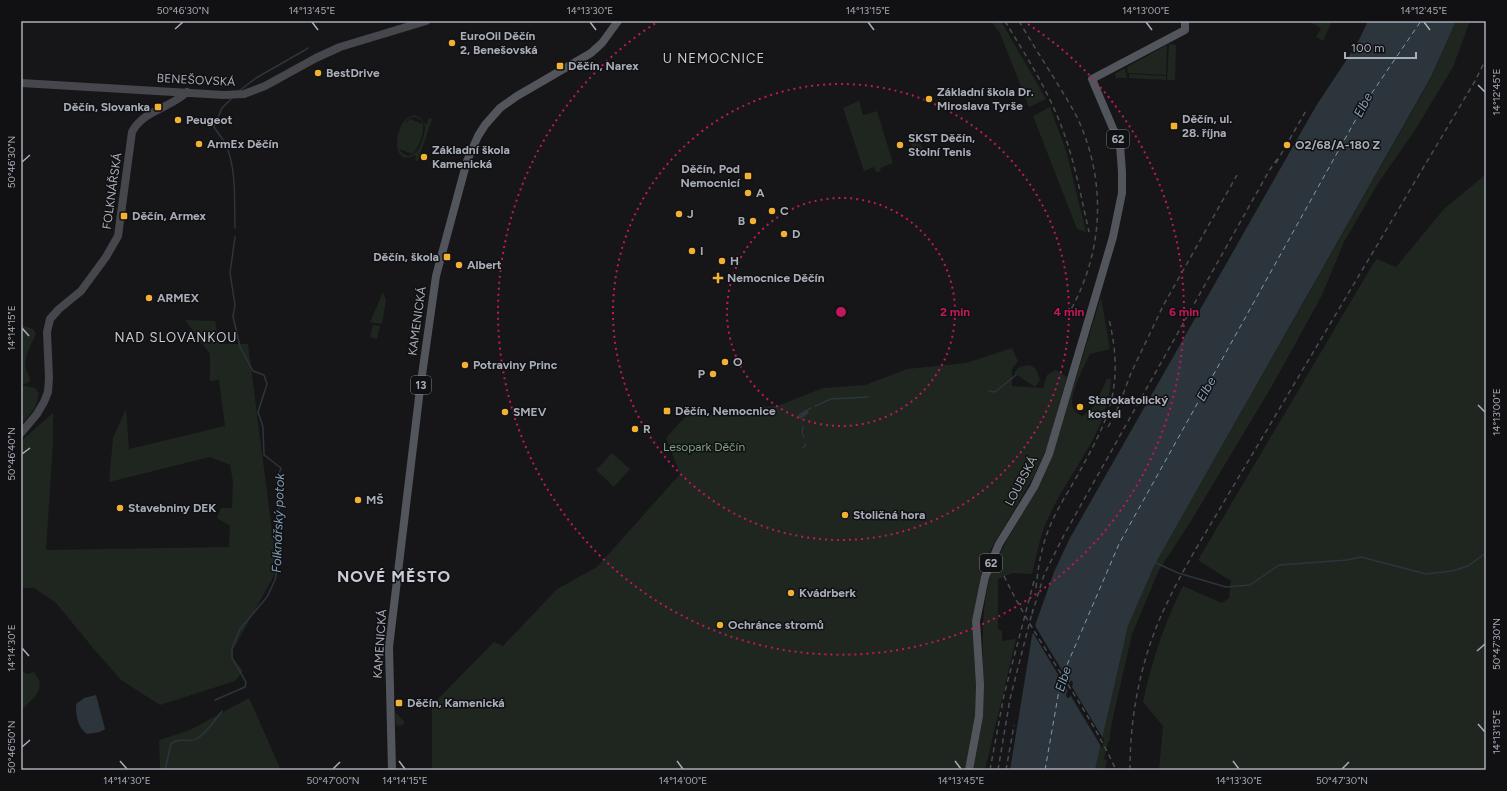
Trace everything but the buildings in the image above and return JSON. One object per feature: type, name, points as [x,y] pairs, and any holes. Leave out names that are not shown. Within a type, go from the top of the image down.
[{"type":"main road","name":"BENEŠOVSKÁ","points":[[21,83],[224,95],[244,94],[265,86],[316,58],[340,47],[426,21]]},
{"type":"main road","name":"KAMENICKÁ","points":[[392,770],[390,647],[420,389],[436,276],[467,161],[478,136],[485,125],[500,108],[517,96],[590,53],[602,43],[618,21]]},
{"type":"main road","name":"LOUBSKÁ","points":[[969,770],[979,716],[980,685],[976,622],[985,577],[999,544],[1034,487],[1049,454],[1113,236],[1122,193],[1120,145],[1092,79],[1185,30],[1185,21]]},
{"type":"main road","name":"FOLKNÁŘSKÁ","points":[[21,433],[37,414],[48,392],[49,378],[47,332],[50,318],[81,291],[106,256],[118,236],[132,132],[136,124],[144,117],[180,99],[187,92]]},
{"type":"green space","points":[[991,21],[1001,21],[1046,99],[1029,107],[1000,33]]},
{"type":"green space","points":[[1310,21],[1332,21],[1323,41],[1316,37],[1321,28]]},
{"type":"green space","points":[[1456,21],[1470,21],[1453,67],[1417,127],[1377,185],[1344,242],[1321,297],[1272,386],[1191,521],[1159,570],[1132,634],[1104,759],[1107,760],[1105,770],[1095,770],[1128,626],[1155,564],[1431,78]]},
{"type":"green space","points":[[1169,44],[1176,45],[1175,80],[1167,80]]},
{"type":"green space","points":[[1167,45],[1166,75],[1128,73],[1127,67]]},
{"type":"green space","points":[[1125,68],[1127,78],[1116,78],[1115,74]]},
{"type":"green space","points":[[1129,74],[1166,76],[1166,80],[1129,78]]},
{"type":"green space","points":[[859,101],[863,115],[877,111],[893,163],[880,168],[881,171],[876,172],[874,167],[864,171],[843,108]]},
{"type":"green space","points":[[1050,107],[1067,154],[1086,232],[1077,229],[1033,116]]},
{"type":"green space","points":[[414,115],[420,117],[426,125],[429,118],[432,119],[418,161],[415,160],[416,155],[407,158],[401,156],[398,150],[397,142],[398,133],[407,118]],"holes":[[[412,117],[417,118],[424,123],[425,131],[421,145],[415,153],[412,155],[409,156],[403,154],[400,149],[413,154],[421,140],[423,124],[410,119],[405,124],[407,120]]]},
{"type":"green space","points":[[917,131],[923,151],[914,154],[908,134]]},
{"type":"green space","points":[[1486,174],[1486,770],[1159,770],[1163,726],[1143,702],[1159,642],[1183,586],[1222,603],[1229,598],[1231,581],[1198,560],[1373,264],[1377,259],[1396,267],[1444,209]]},
{"type":"green space","points":[[383,292],[386,300],[382,324],[370,322]]},
{"type":"green space","points":[[1101,297],[1110,349],[1090,354],[1076,385],[1072,405],[1075,411],[1083,416],[1094,406],[1107,379],[1111,379],[1108,398],[1096,432],[1048,519],[1040,542],[1032,574],[1012,573],[998,579],[998,629],[1002,631],[1002,641],[1016,639],[985,770],[973,770],[982,721],[983,622],[990,573],[1007,540],[1036,491],[1051,459]]},
{"type":"green space","points":[[185,320],[215,321],[219,344],[248,344],[277,570],[233,650],[233,658],[243,671],[235,681],[160,705],[121,680],[56,603],[34,588],[21,588],[21,441],[53,413],[53,444],[46,550],[229,547],[230,526],[217,518],[221,508],[232,508],[233,482],[230,465],[210,457],[109,482],[113,438],[126,409],[129,449],[225,426],[219,380],[210,381],[210,354]]},
{"type":"green space","points":[[21,325],[33,329],[36,334],[28,351],[25,365],[30,378],[30,381],[26,384],[21,383]]},
{"type":"green space","points":[[373,325],[380,326],[377,339],[370,337]]},
{"type":"green space","name":"Lesopark Děčín","points":[[1012,348],[1018,361],[1012,369],[1012,386],[1043,388],[1047,375],[1056,370],[1067,377],[1048,445],[1034,476],[991,549],[982,572],[972,621],[976,684],[975,719],[966,770],[432,770],[432,705],[494,642],[503,646],[557,589],[597,567],[680,474],[666,438],[681,421],[699,405],[709,415],[734,409],[777,406],[823,388],[865,385],[907,369],[966,363]]},
{"type":"green space","points":[[1030,365],[1036,369],[1040,380],[1035,387],[1014,373],[1019,367]]},
{"type":"green space","points":[[21,385],[35,388],[39,394],[35,408],[21,425]]},
{"type":"green space","points":[[612,453],[630,469],[614,487],[596,470]]},
{"type":"green space","points":[[21,670],[27,674],[34,672],[40,683],[37,693],[21,710]]},
{"type":"green space","points":[[249,698],[281,770],[158,770],[160,769],[159,740],[190,730]]},
{"type":"green space","points":[[395,712],[404,721],[404,724],[399,726],[396,725]]},
{"type":"water","name":"Elbe","points":[[1368,21],[1456,21],[1431,77],[1155,564],[1128,626],[1095,770],[1010,770],[1032,636],[1054,572],[1070,538],[1316,106],[1357,44]],"holes":[[[1071,680],[1073,683],[1070,697],[1067,698],[1066,695]]]},
{"type":"water","points":[[805,410],[809,413],[801,419],[798,417],[798,415]]},
{"type":"water","points":[[96,695],[105,729],[100,732],[87,734],[79,724],[76,704],[84,698]]},
{"type":"pier","points":[[1034,624],[1104,740],[1102,748],[1032,631]]},
{"type":"waterway","name":"Folknářský potok","points":[[239,91],[256,78],[308,48]]},
{"type":"waterway","name":"Folknářský potok","points":[[231,99],[222,108],[214,127],[222,138],[230,155],[234,186],[235,228]]},
{"type":"waterway","name":"Folknářský potok","points":[[215,700],[245,687],[246,682],[232,658],[232,648],[240,629],[267,597],[275,580],[277,571],[275,545],[280,499],[277,480],[281,468],[264,455],[263,427],[258,412],[267,384],[264,375],[253,371],[240,347],[233,316],[235,305],[230,273],[235,237]]},
{"type":"waterway","points":[[989,391],[995,392],[1016,375]]},
{"type":"waterway","points":[[815,406],[831,399],[868,397]]},
{"type":"waterway","points":[[806,411],[811,408]]},
{"type":"waterway","points":[[803,426],[802,433],[804,437]]},
{"type":"waterway","points":[[803,448],[806,444]]},
{"type":"waterway","points":[[1154,562],[1178,573],[1226,587],[1250,585],[1279,565],[1347,560],[1361,557],[1426,574],[1452,571],[1468,566],[1486,553]]},
{"type":"waterway","points":[[165,770],[171,744],[181,740],[195,740],[208,729],[222,711]]},
{"type":"ferry route","points":[[1045,770],[1061,679],[1119,544],[1365,103],[1421,21]]},
{"type":"railway","points":[[1005,21],[1029,60],[1062,128],[1074,167],[1089,232]]},
{"type":"railway","points":[[1019,21],[1077,117],[1087,141],[1093,166],[1097,191],[1095,241],[1081,290],[1069,313]]},
{"type":"railway","points":[[1130,770],[1132,726],[1139,683],[1151,641],[1174,588],[1475,81],[1486,59]]},
{"type":"railway","points":[[1276,163],[1307,109]]},
{"type":"railway","points":[[1032,614],[1044,575],[1064,535],[1269,171],[1278,158]]},
{"type":"railway","points":[[1108,427],[1116,413],[1131,373],[1163,306],[1237,175]]},
{"type":"railway","points":[[1036,588],[1042,552],[1050,525],[1095,444],[1110,406],[1114,388],[1115,367],[1114,345],[1109,319]]},
{"type":"railway","points":[[1004,576],[1031,625],[1090,720],[1116,770]]},
{"type":"railway","points":[[990,770],[1004,695],[1034,581]]},
{"type":"railway","points":[[998,770],[1010,699],[1033,609]]},
{"type":"railway","points":[[1006,770],[1014,725]]},
{"type":"place","name":"EuroOil Děčín 2, Benešovská","points":[[452,43]]},
{"type":"place","name":"Děčín, Narex","points":[[560,66]]},
{"type":"place","name":"BestDrive","points":[[318,73]]},
{"type":"place","name":"Základní škola Dr. Miroslava Tyrše","points":[[929,99]]},
{"type":"place","name":"Děčín, Slovanka","points":[[158,107]]},
{"type":"place","name":"Peugeot","points":[[178,120]]},
{"type":"place","name":"Děčín, ul. 28. října","points":[[1174,126]]},
{"type":"place","name":"ArmEx Děčín","points":[[199,144]]},
{"type":"place","name":"SKST Děčín, Stolní Tenis","points":[[900,145]]},
{"type":"place","name":"O2/68/A-180 Z","points":[[1287,145]]},
{"type":"place","name":"Základní škola Kamenická","points":[[424,157]]},
{"type":"place","name":"Děčín, Pod Nemocnicí","points":[[748,176]]},
{"type":"place","name":"A","points":[[748,193]]},
{"type":"place","name":"C","points":[[772,211]]},
{"type":"place","name":"J","points":[[679,214]]},
{"type":"place","name":"Děčín, Armex","points":[[124,216]]},
{"type":"place","name":"B","points":[[753,221]]},
{"type":"place","name":"D","points":[[784,234]]},
{"type":"place","name":"I","points":[[692,251]]},
{"type":"place","name":"Děčín, škola","points":[[447,257]]},
{"type":"place","name":"H","points":[[722,261]]},
{"type":"place","name":"Albert","points":[[459,265]]},
{"type":"place","name":"Nemocnice Děčín","points":[[718,278]]},
{"type":"place","name":"ARMEX","points":[[149,298]]},
{"type":"place","name":"O","points":[[725,362]]},
{"type":"place","name":"Potraviny Princ","points":[[465,365]]},
{"type":"place","name":"P","points":[[713,374]]},
{"type":"place","name":"Starokatolický kostel","points":[[1080,407]]},
{"type":"place","name":"Děčín, Nemocnice","points":[[667,411]]},
{"type":"place","name":"SMEV","points":[[505,412]]},
{"type":"place","name":"R","points":[[635,429]]},
{"type":"place","name":"MŠ","points":[[358,500]]},
{"type":"place","name":"Stavebniny DEK","points":[[120,508]]},
{"type":"place","name":"Stoličná hora","points":[[845,515]]},
{"type":"place","name":"Kvádrberk","points":[[791,593]]},
{"type":"place","name":"Ochránce stromů","points":[[720,625]]},
{"type":"place","name":"Děčín, Kamenická","points":[[399,703]]},
{"type":"district","name":"U NEMOCNICE","points":[[714,58]]},
{"type":"district","name":"NAD SLOVANKOU","points":[[176,337]]},
{"type":"district","name":"NOVÉ MĚSTO","points":[[394,576]]}]
